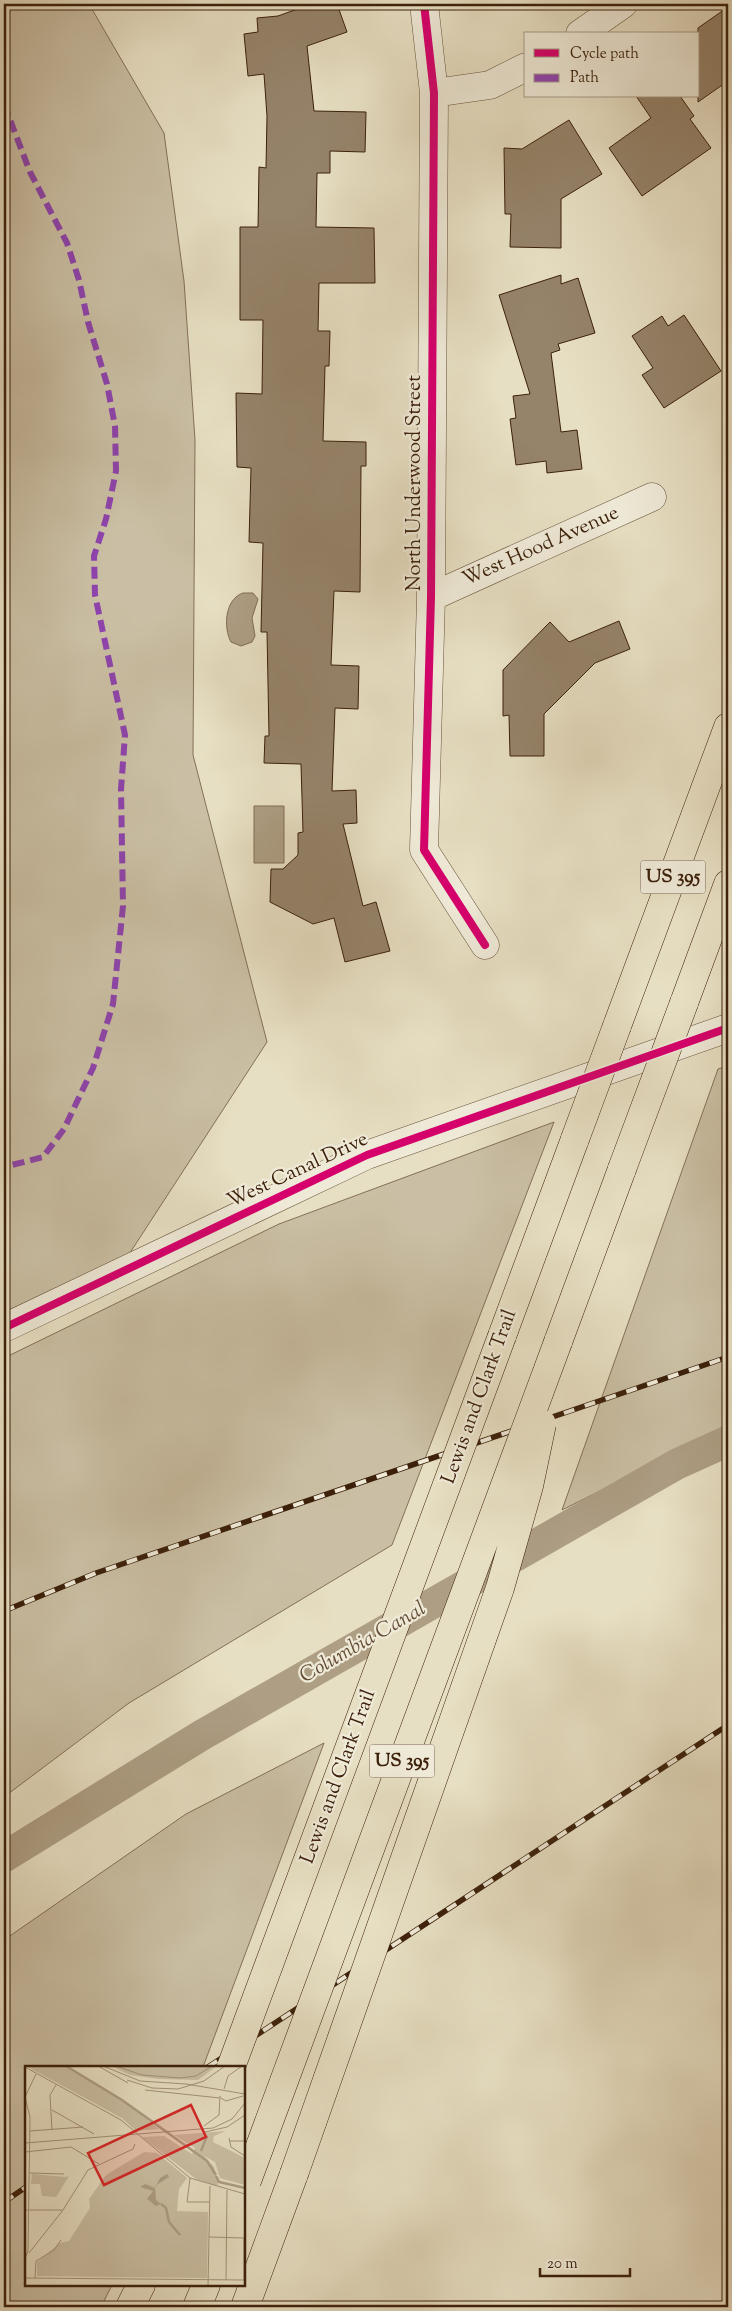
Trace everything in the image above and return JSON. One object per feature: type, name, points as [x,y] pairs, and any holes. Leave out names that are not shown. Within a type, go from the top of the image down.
[{"type":"highway","name":"Lewis and Clark Trail","points":[[231,2066],[728,727]]},
{"type":"highway","name":"US 395","points":[[245,2185],[728,884]]},
{"type":"highway","points":[[245,2307],[294,2174],[502,1580],[529,1486],[558,1342]]},
{"type":"highway","points":[[130,2307],[140,2286]]},
{"type":"highway","points":[[144,2307],[152,2286]]},
{"type":"highway","points":[[197,2307],[206,2286]]},
{"type":"street","name":"North Underwood Street","points":[[424,4],[434,93],[430,597],[424,850],[485,945]]},
{"type":"street","points":[[583,32],[623,4]]},
{"type":"street","points":[[434,93],[490,85],[524,68]]},
{"type":"street","name":"West Hood Avenue","points":[[430,597],[652,497]]},
{"type":"street","name":"West Canal Drive","points":[[4,1328],[367,1155],[728,1028]]},
{"type":"shaded area","points":[[4,4],[89,4],[164,133],[184,281],[195,440],[193,755],[267,1042],[124,1262],[4,1316]]},
{"type":"shaded area","points":[[243,593],[253,593],[258,599],[252,618],[255,636],[252,642],[241,646],[231,642],[228,636],[227,614],[232,601]]},
{"type":"shaded area","points":[[254,806],[284,806],[284,863],[254,863]]},
{"type":"shaded area","points":[[728,1066],[728,1427],[562,1510],[718,1069]]},
{"type":"shaded area","points":[[554,1122],[392,1545],[129,1703],[4,1797],[4,1358],[279,1224]]},
{"type":"shaded area","points":[[324,1743],[203,2066],[25,2066],[25,2286],[112,2286],[101,2307],[4,2307],[4,1940],[186,1814]]},
{"type":"building","points":[[311,4],[337,4],[347,32],[307,46],[314,111],[366,112],[365,152],[330,151],[330,173],[317,173],[316,227],[374,228],[375,283],[319,283],[318,331],[330,331],[329,366],[325,366],[323,441],[366,442],[366,466],[361,466],[360,592],[334,591],[331,665],[359,666],[358,709],[335,708],[332,791],[356,790],[357,823],[343,824],[363,906],[376,902],[390,951],[345,962],[334,918],[313,924],[270,902],[271,869],[283,869],[298,855],[298,833],[303,832],[301,764],[264,763],[265,736],[269,736],[267,632],[261,632],[263,543],[249,542],[251,468],[237,467],[236,393],[262,394],[263,320],[240,320],[240,227],[258,227],[259,167],[266,168],[267,116],[264,74],[248,76],[244,34],[258,32],[257,18],[278,16]]},
{"type":"building","points":[[728,7],[728,81],[698,102],[698,98],[700,98],[700,32],[698,32],[698,28]]},
{"type":"building","points":[[637,98],[681,98],[694,116],[690,119],[711,148],[642,196],[609,148],[651,118]]},
{"type":"building","points":[[569,120],[602,174],[561,199],[561,248],[510,247],[511,214],[505,214],[504,148],[522,149]]},
{"type":"building","points":[[561,275],[561,284],[578,278],[595,333],[558,344],[560,350],[551,353],[561,432],[577,430],[582,469],[547,473],[546,461],[516,465],[510,419],[516,418],[513,396],[530,394],[499,295]]},
{"type":"building","points":[[684,315],[721,371],[664,408],[642,375],[653,368],[632,336],[662,316],[668,326]]},
{"type":"building","points":[[619,621],[630,649],[595,663],[544,714],[544,756],[510,756],[509,715],[503,716],[503,670],[550,622],[569,642]]},
{"type":"waterway","name":"Columbia Canal","points":[[4,1857],[202,1735],[677,1464],[728,1441]]},
{"type":"railway","points":[[4,1611],[96,1573],[728,1357]]},
{"type":"railway","points":[[210,2066],[728,1725]]},
{"type":"railway","points":[[4,2202],[25,2188]]},
{"type":"marked path","points":[[4,104],[30,172],[67,243],[107,384],[115,426],[116,471],[106,519],[94,556],[95,595],[125,735],[121,789],[123,906],[113,1004],[93,1068],[64,1129],[43,1157],[4,1167]]},
{"type":"cycle path","points":[[424,4],[434,93],[431,597],[424,850],[485,945]]},
{"type":"cycle path","points":[[4,1328],[367,1155],[728,1028]]}]
